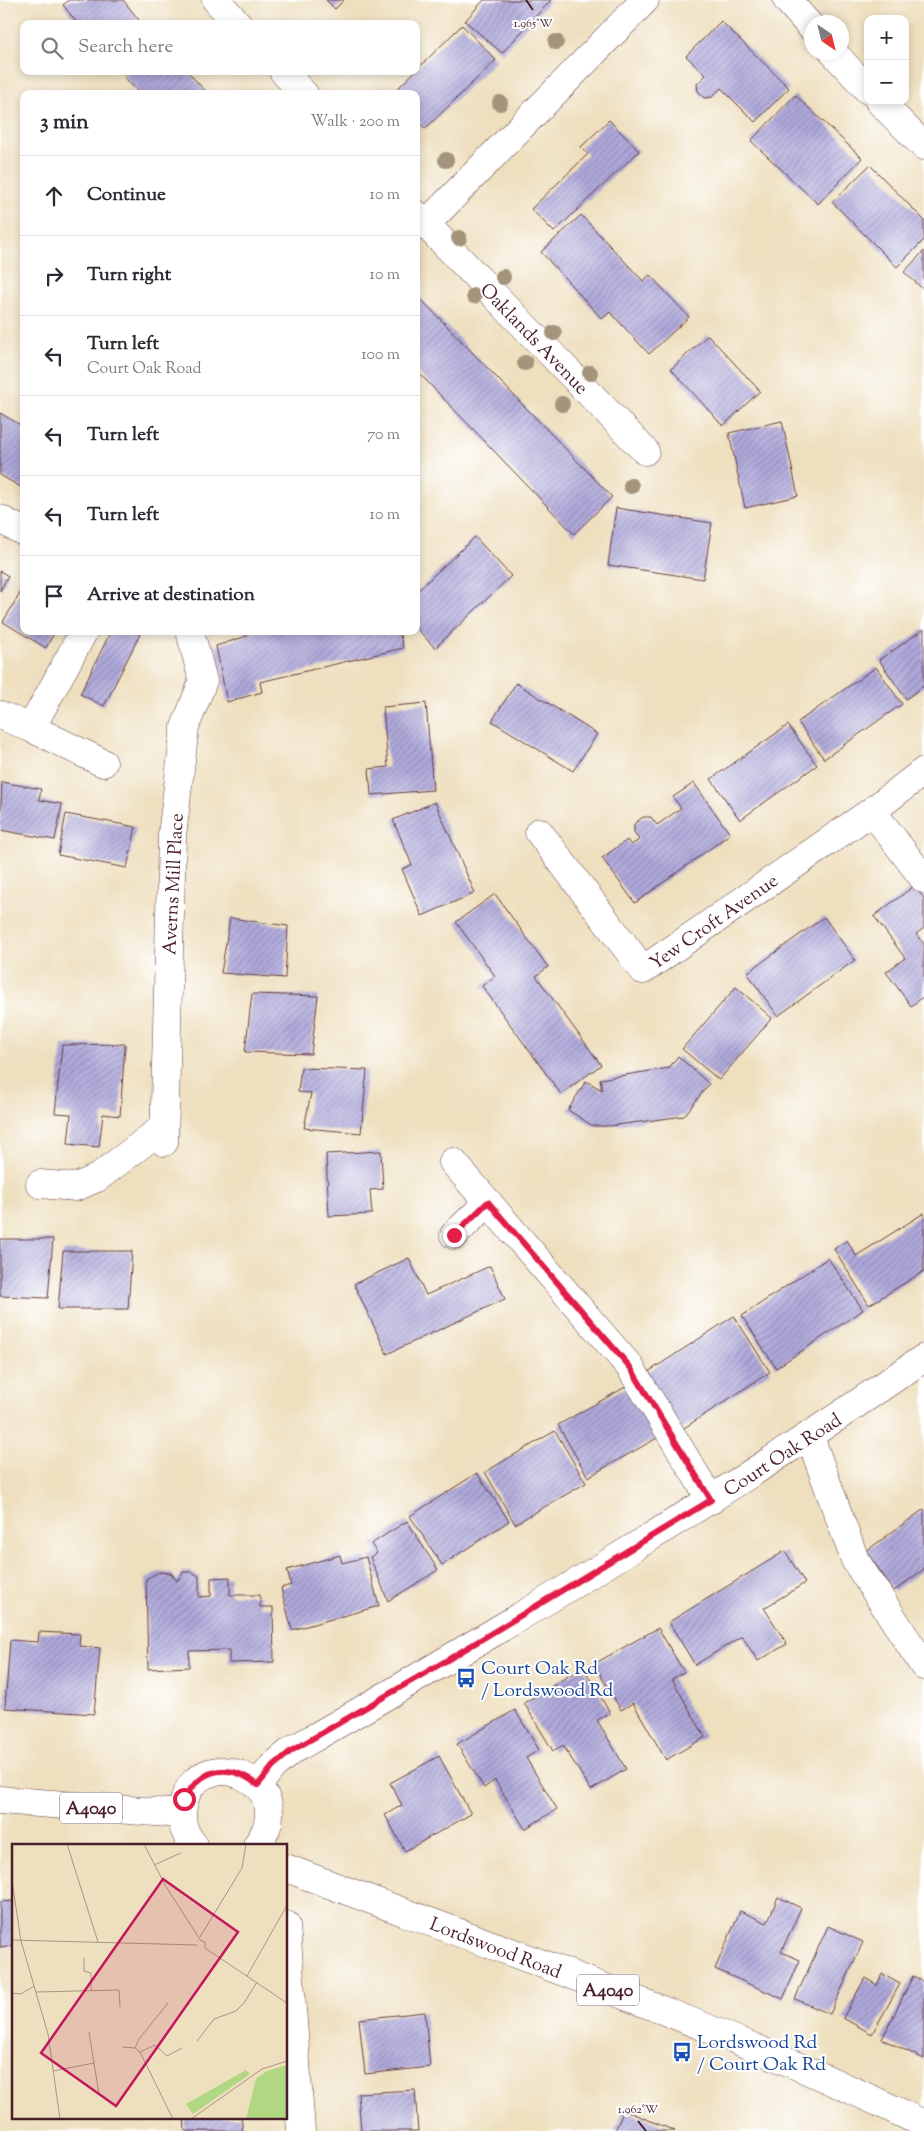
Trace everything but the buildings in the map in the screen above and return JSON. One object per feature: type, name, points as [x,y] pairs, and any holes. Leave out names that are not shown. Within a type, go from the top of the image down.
[{"type":"street","points":[[216,0],[234,20]]},
{"type":"street","name":"Oaklands Avenue","points":[[645,0],[421,219],[645,451]]},
{"type":"street","points":[[787,0],[804,19]]},
{"type":"street","points":[[840,60],[864,86]]},
{"type":"street","points":[[287,75],[300,90]]},
{"type":"street","points":[[883,105],[924,146]]},
{"type":"street","points":[[0,519],[20,530]]},
{"type":"street","points":[[31,728],[82,635]]},
{"type":"street","name":"Averns Mill Place","points":[[40,1184],[76,1187],[97,1178],[164,1134],[172,836],[184,727],[203,681],[191,635]]},
{"type":"street","points":[[0,715],[102,763]]},
{"type":"street","name":"Yew Croft Avenue","points":[[539,832],[642,970],[872,811],[924,771]]},
{"type":"street","points":[[872,811],[924,879]]},
{"type":"street","points":[[453,1162],[630,1367],[711,1500]]},
{"type":"street","points":[[454,1235],[488,1202]]},
{"type":"street","name":"Court Oak Road","points":[[258,1785],[273,1766],[291,1751],[444,1662],[711,1500],[810,1437],[924,1358]]},
{"type":"street","points":[[810,1437],[855,1560],[924,1666]]},
{"type":"street","points":[[193,1844],[183,1827],[181,1814],[184,1799],[192,1786],[203,1776],[217,1771],[232,1771],[246,1776],[258,1785],[268,1807],[268,1819],[258,1844]]},
{"type":"street","name":"A4040","points":[[0,1800],[181,1814]]},
{"type":"street","name":"Lordswood Road","points":[[288,1869],[679,2017],[866,2096],[924,2124]]},
{"type":"street","points":[[288,1952],[301,2131]]},
{"type":"place","name":"Court Oak Rd / Lordswood Rd","points":[[466,1678]]},
{"type":"place","name":"Lordswood Rd / Court Oak Rd","points":[[682,2052]]},
{"type":"route","points":[[184,1799],[192,1786],[203,1776],[217,1771],[232,1771],[246,1776],[258,1785],[273,1766],[291,1751],[444,1662],[711,1500],[630,1367],[488,1202],[454,1235]]}]
